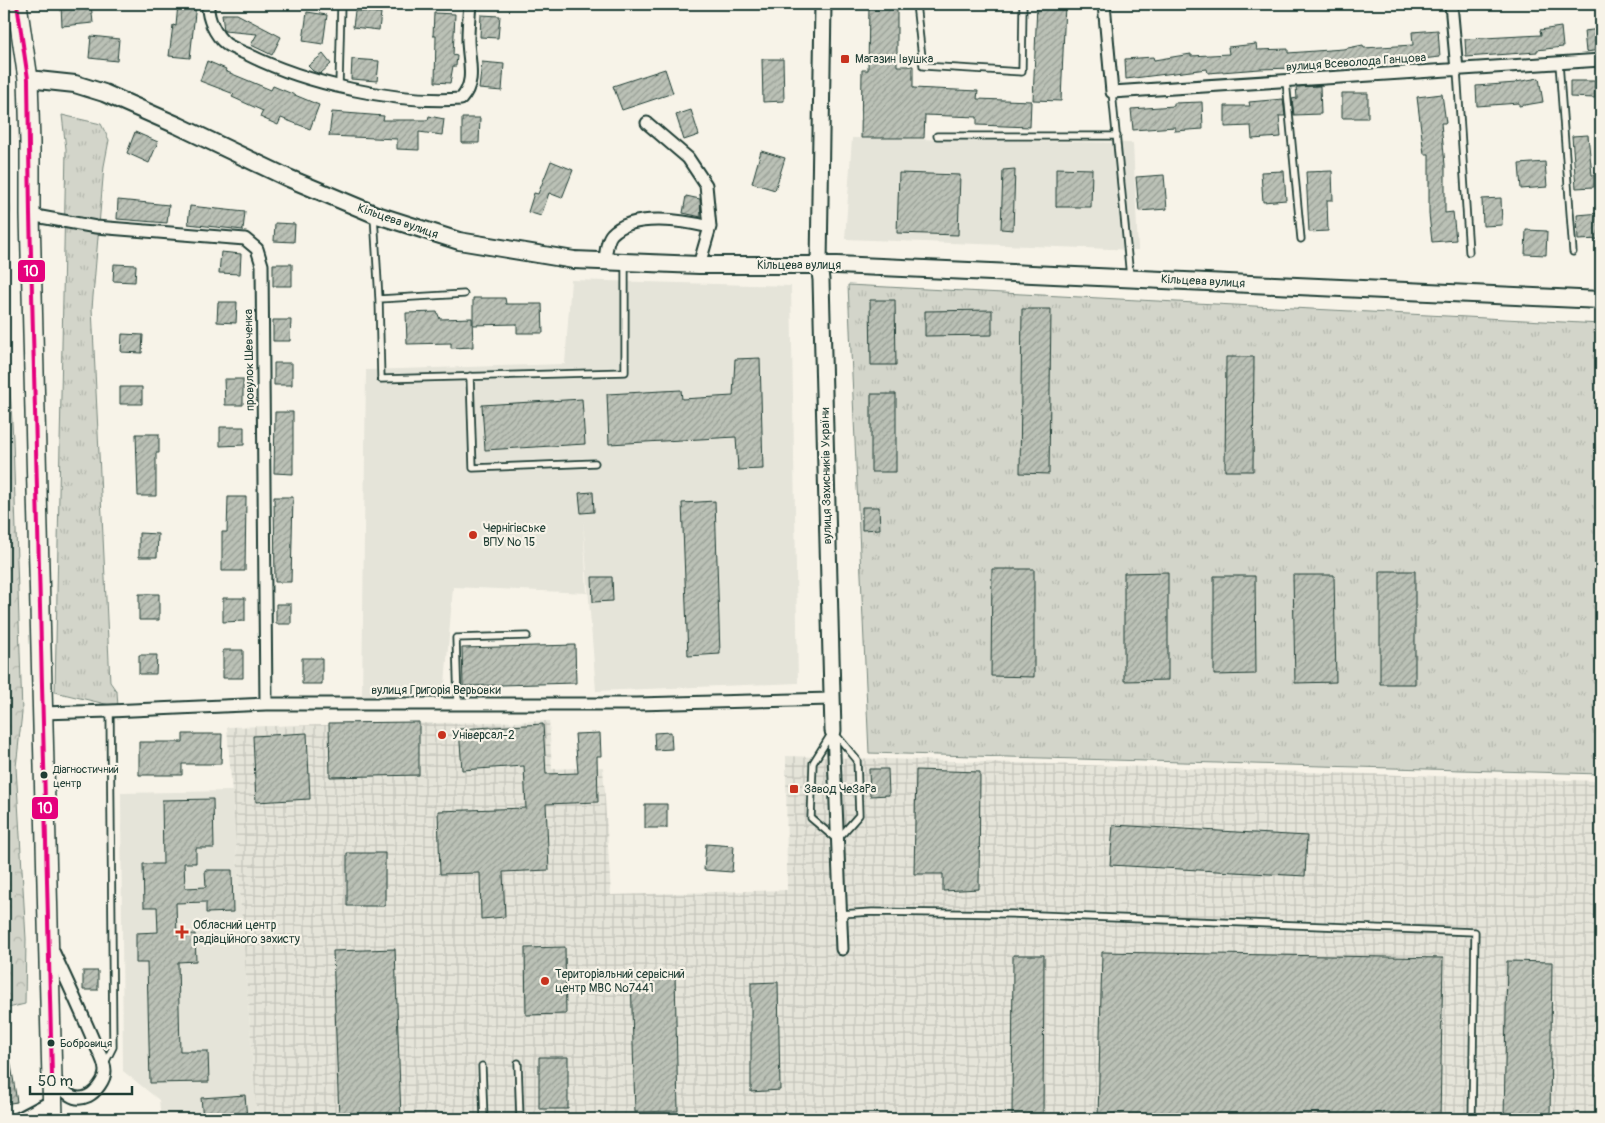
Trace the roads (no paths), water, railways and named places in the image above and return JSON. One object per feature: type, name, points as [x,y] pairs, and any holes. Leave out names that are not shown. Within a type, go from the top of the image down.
[{"type":"main road","points":[[17,4],[28,79],[41,713],[53,1119]]},
{"type":"main road","name":"Кільцева вулиця","points":[[28,79],[75,84],[104,94],[179,126],[286,177],[374,214],[459,241],[574,260],[699,265],[819,264],[1601,300]]},
{"type":"street","points":[[208,4],[212,26],[226,43],[267,64],[339,86],[407,98],[438,101],[461,99],[468,91],[471,80],[468,39],[470,4]]},
{"type":"street","name":"вулиця Захисників України","points":[[823,4],[819,264],[821,280],[831,699],[842,949]]},
{"type":"street","points":[[1104,4],[1112,92]]},
{"type":"street","points":[[1451,4],[1457,70]]},
{"type":"street","name":"вулиця Всеволода Ганцова","points":[[1112,92],[1601,60]]},
{"type":"street","points":[[647,123],[688,158],[706,184],[710,227],[699,265]]},
{"type":"street","name":"провулок Шевченка","points":[[30,215],[96,227],[245,239],[257,249],[262,265],[266,704]]},
{"type":"street","points":[[605,260],[611,235],[624,225],[657,220],[688,221],[710,227]]},
{"type":"street","name":"вулиця Григорія Верьовки","points":[[41,713],[110,712],[266,704],[628,704],[831,699]]},
{"type":"street","points":[[48,941],[105,1071],[103,1080],[96,1090],[78,1099],[69,1096],[52,1076]]},
{"type":"street","points":[[18,1119],[52,1100]]},
{"type":"lane","points":[[339,86],[341,4]]},
{"type":"lane","points":[[916,4],[923,66],[1022,72],[1023,4]]},
{"type":"lane","points":[[1559,63],[1573,252]]},
{"type":"lane","points":[[1457,70],[1470,252]]},
{"type":"lane","points":[[1286,81],[1301,239]]},
{"type":"lane","points":[[1112,92],[1130,278]]},
{"type":"lane","points":[[937,136],[1117,136]]},
{"type":"lane","points":[[374,214],[381,379],[625,372],[625,261]]},
{"type":"lane","points":[[379,299],[464,294]]},
{"type":"lane","points":[[470,376],[473,468],[595,463]]},
{"type":"lane","points":[[458,704],[456,638],[527,636]]},
{"type":"lane","points":[[104,1066],[113,1047],[110,712]]},
{"type":"lane","points":[[833,731],[857,760],[859,806],[859,815],[837,840],[811,818],[812,763],[833,731]]},
{"type":"lane","points":[[840,914],[872,912],[1012,914],[1475,932],[1472,1119]]},
{"type":"lane","points":[[518,1063],[520,1119]]},
{"type":"lane","points":[[482,1066],[484,1119]]},
{"type":"place","name":"Магазин Івушка","points":[[845,59]]},
{"type":"place","name":"Чернігівське ВПУ № 15","points":[[473,535]]},
{"type":"place","name":"Універсал-2","points":[[442,735]]},
{"type":"place","name":"Діагностичний центр","points":[[44,775]]},
{"type":"place","name":"Завод ЧеЗаРа","points":[[794,789]]},
{"type":"place","name":"Обласний центр радіаційного захисту","points":[[182,932]]},
{"type":"place","name":"Територіальний сервісний центр МВС №7441","points":[[545,981]]},
{"type":"place","name":"Бобровиця","points":[[51,1043]]}]
